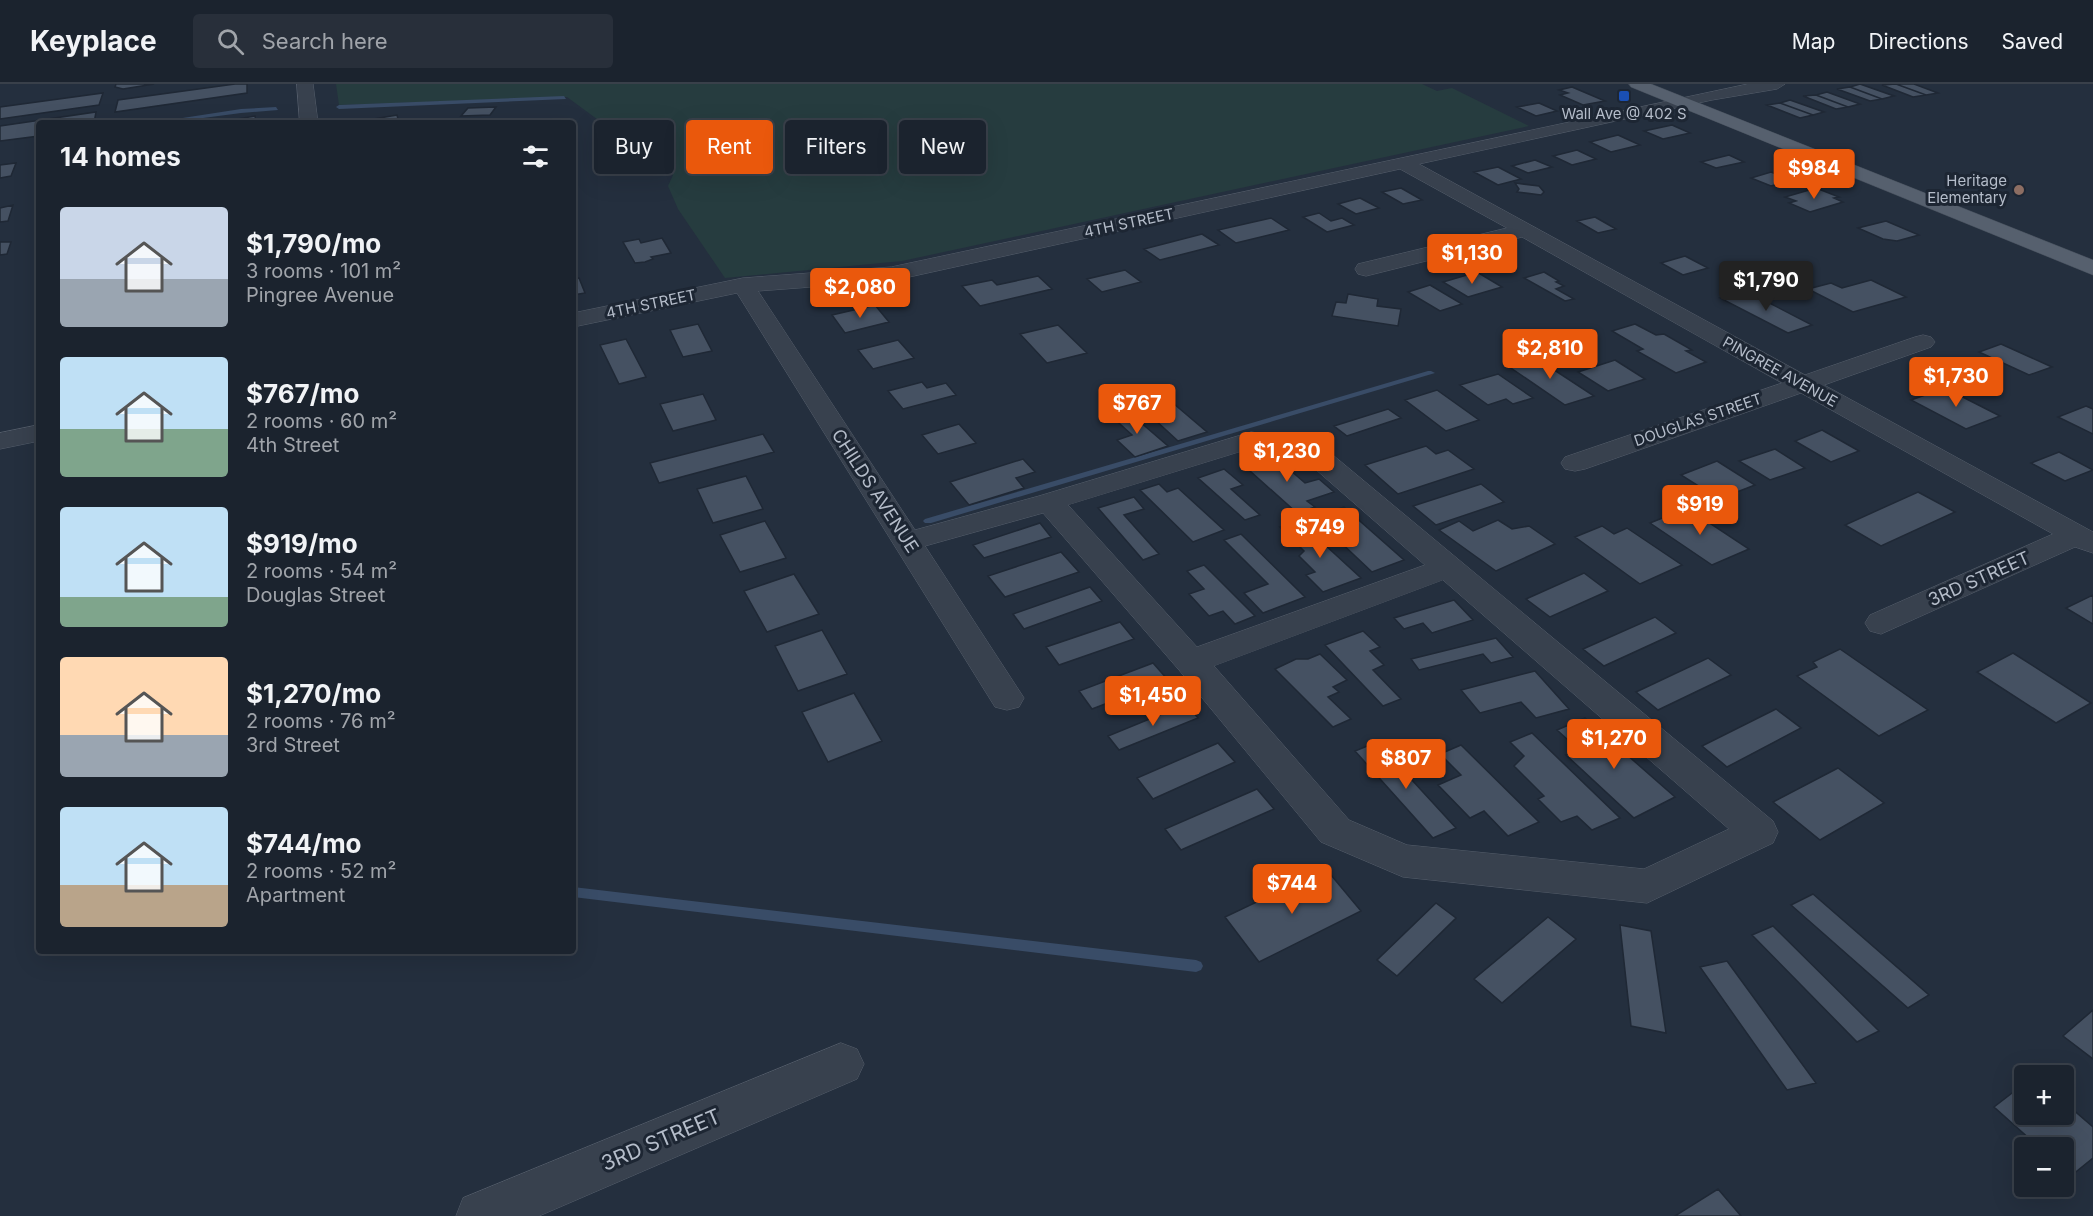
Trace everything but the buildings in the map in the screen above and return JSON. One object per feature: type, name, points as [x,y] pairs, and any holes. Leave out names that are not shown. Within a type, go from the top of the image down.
[{"type":"main road","points":[[1637,84],[2093,268]]},
{"type":"street","points":[[305,84],[309,120]]},
{"type":"street","name":"4TH STREET","points":[[576,319],[743,285],[891,274],[1405,164],[1681,102],[1778,84]]},
{"type":"street","name":"PINGREE AVENUE","points":[[1405,164],[2085,540]]},
{"type":"street","points":[[1366,269],[1526,230]]},
{"type":"street","name":"CHILDS AVENUE","points":[[743,285],[1007,698]]},
{"type":"street","name":"DOUGLAS STREET","points":[[1575,463],[1923,342]]},
{"type":"street","points":[[0,441],[36,434]]},
{"type":"street","points":[[908,541],[1049,502],[1251,440],[1306,447],[1759,832],[1647,886],[1403,861],[1335,831],[1191,662],[1049,502]]},
{"type":"street","name":"3RD STREET","points":[[1881,623],[2085,540]]},
{"type":"street","points":[[1191,662],[1446,568]]},
{"type":"street","name":"3RD STREET","points":[[481,1216],[841,1064]]},
{"type":"green space","points":[[336,84],[1422,84],[1437,91],[1452,88],[1529,126],[902,261],[725,278],[678,209],[668,186],[672,174],[674,174],[674,120],[598,120],[567,97],[339,105]]},
{"type":"waterway","points":[[339,107],[564,98]]},
{"type":"waterway","points":[[175,120],[241,111],[276,109]]},
{"type":"waterway","points":[[928,521],[1431,373]]},
{"type":"waterway","points":[[576,892],[1196,966]]},
{"type":"place","name":"Wall Ave @ 402 S","points":[[1624,96]]},
{"type":"place","name":"Heritage Elementary","points":[[2019,190]]}]
